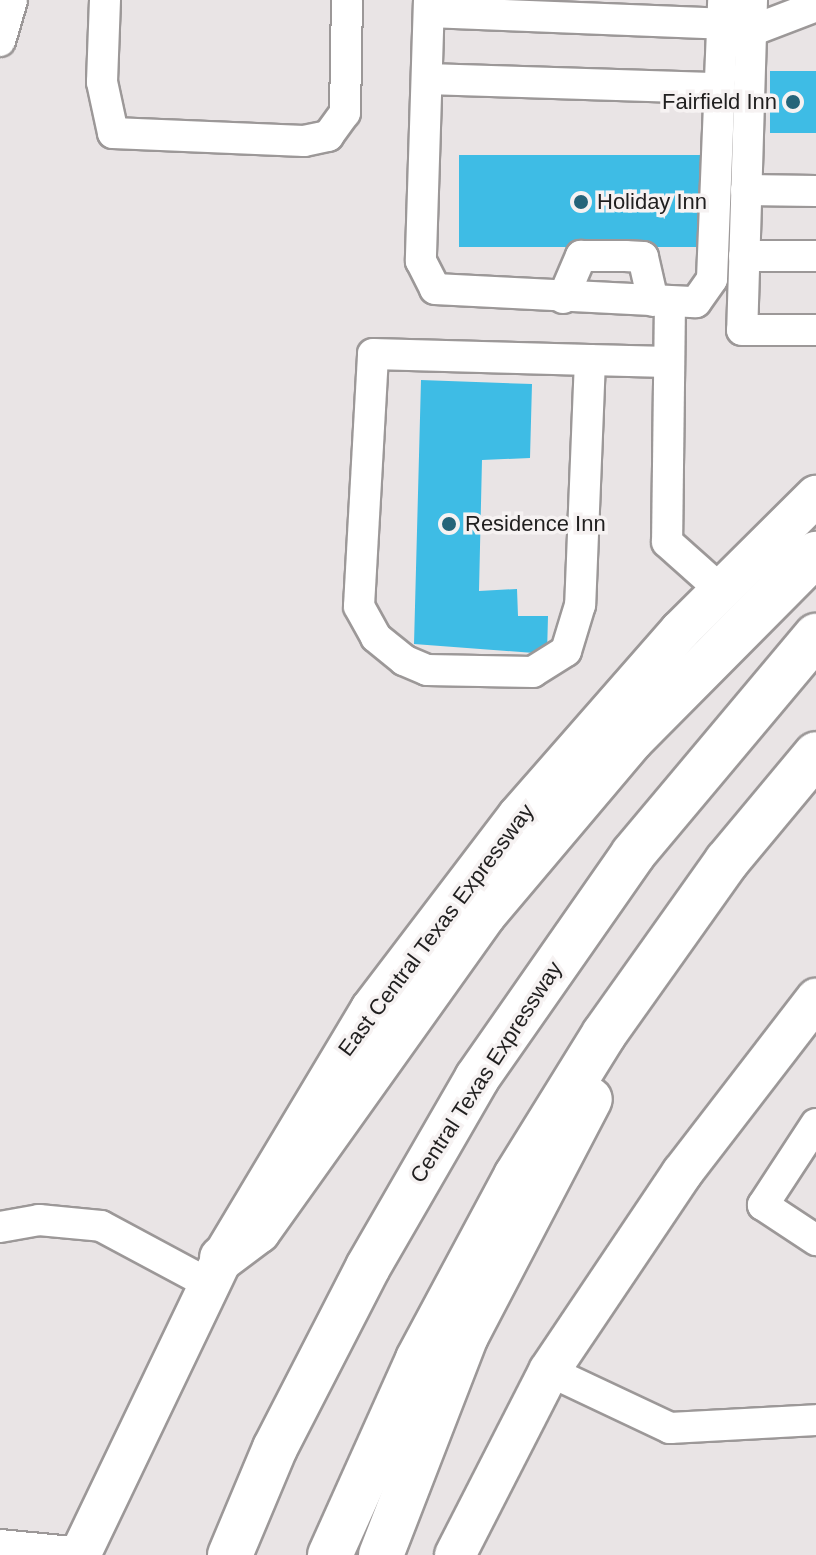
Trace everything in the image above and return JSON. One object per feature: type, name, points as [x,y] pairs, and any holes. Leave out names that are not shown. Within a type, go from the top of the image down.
[{"type":"highway","points":[[215,1271],[258,1231],[484,914],[612,762],[816,554]]},
{"type":"highway","name":"Central Texas Expressway","points":[[230,1555],[361,1281],[477,1078],[633,854],[816,636]]},
{"type":"highway","points":[[330,1555],[418,1359],[604,1034],[727,861],[816,754]]},
{"type":"highway","points":[[381,1555],[466,1336],[587,1115],[604,1034]]},
{"type":"main road","name":"East Central Texas Expressway","points":[[80,1554],[215,1271],[371,1009],[518,816],[722,591],[816,496]]},
{"type":"main road","points":[[455,1555],[549,1371],[682,1173],[816,999]]},
{"type":"street","points":[[0,41],[12,0]]},
{"type":"street","points":[[105,0],[103,98],[113,133],[304,141],[339,128],[345,113],[347,0]]},
{"type":"street","points":[[752,0],[732,18],[720,88],[712,279],[696,302],[451,294],[425,277],[429,6],[732,18],[816,6]]},
{"type":"street","points":[[732,18],[746,190],[742,330],[816,330]]},
{"type":"street","points":[[427,79],[720,88]]},
{"type":"street","points":[[746,190],[816,191]]},
{"type":"street","points":[[563,298],[581,256],[643,257],[662,302],[668,362],[667,542],[722,591]]},
{"type":"street","points":[[744,256],[816,256]]},
{"type":"street","points":[[590,360],[580,605],[566,651],[533,672],[427,670],[404,660],[376,637],[359,606],[373,354],[668,362]]},
{"type":"street","points":[[816,1124],[763,1205],[816,1240]]},
{"type":"street","points":[[0,1227],[39,1220],[101,1226],[215,1271]]},
{"type":"street","points":[[549,1371],[670,1428],[816,1420]]},
{"type":"street","points":[[0,1545],[80,1554]]},
{"type":"building","name":"Fairfield Inn","points":[[770,71],[816,71],[816,133],[770,133]]},
{"type":"building","name":"Holiday Inn","points":[[459,155],[704,155],[704,247],[459,247]]},
{"type":"building","name":"Residence Inn","points":[[421,380],[532,384],[530,458],[482,460],[479,591],[517,589],[518,616],[548,616],[547,654],[414,644]]},
{"type":"place","name":"Fairfield Inn","points":[[793,102]]},
{"type":"place","name":"Holiday Inn","points":[[581,202]]},
{"type":"place","name":"Residence Inn","points":[[449,524]]}]
